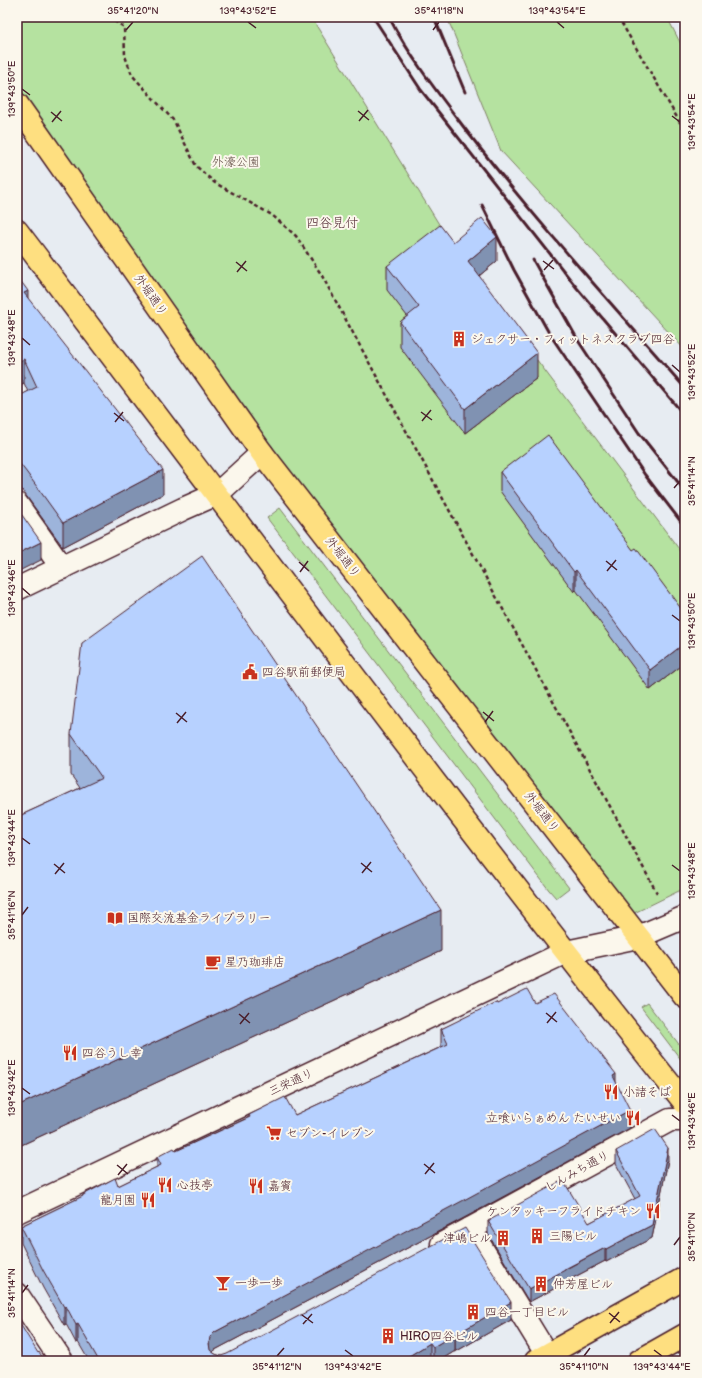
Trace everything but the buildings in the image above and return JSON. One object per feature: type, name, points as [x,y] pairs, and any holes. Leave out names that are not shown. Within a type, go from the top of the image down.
[{"type":"main road","name":"外堀通り","points":[[17,104],[262,453],[685,997]]},
{"type":"main road","points":[[17,231],[349,670],[566,952],[685,1103]]},
{"type":"main road","points":[[542,1358],[685,1278]]},
{"type":"main road","points":[[639,1361],[685,1335]]},
{"type":"street","points":[[17,589],[217,494],[262,453]]},
{"type":"street","points":[[17,504],[62,568]]},
{"type":"street","name":"三栄通り","points":[[17,1212],[566,952],[638,937],[685,917]]},
{"type":"street","name":"しんみち通り","points":[[422,1255],[670,1120],[685,1120]]},
{"type":"street","points":[[470,1229],[542,1358]]},
{"type":"street","points":[[17,1294],[62,1361]]},
{"type":"path","points":[[108,17],[124,27],[125,56],[132,75],[174,121],[196,166],[215,183],[272,215],[296,236],[320,274],[657,893]]},
{"type":"path","points":[[618,17],[685,131]]},
{"type":"green space","name":"外濠公園","points":[[17,17],[311,17],[458,255],[685,557],[685,888],[626,917],[262,453],[17,87]]},
{"type":"green space","points":[[447,17],[667,17],[685,52],[685,350],[501,151]]},
{"type":"green space","points":[[280,508],[569,888],[556,898],[267,518]]},
{"type":"green space","points":[[647,1003],[685,1052],[685,1065],[641,1007]]},
{"type":"railway","points":[[373,17],[421,90],[577,288],[685,416]]},
{"type":"railway","points":[[389,17],[407,48],[427,77],[495,167],[575,262],[685,388]]},
{"type":"railway","points":[[434,17],[465,92]]},
{"type":"railway","points":[[482,205],[514,270],[549,333],[645,475],[685,527]]},
{"type":"railway","points":[[533,260],[579,342],[639,433],[685,491]]},
{"type":"place","name":"ジェクサー・フィットネスクラブ四谷","points":[[459,339]]},
{"type":"place","name":"四谷駅前郵便局","points":[[250,672]]},
{"type":"place","name":"国際交流基金ライブラリー","points":[[115,918]]},
{"type":"place","name":"星乃珈琲店","points":[[213,962]]},
{"type":"place","name":"四谷うし幸","points":[[70,1053]]},
{"type":"place","name":"小諸そば","points":[[611,1092]]},
{"type":"place","name":"立喰いらぁめん たいせい","points":[[633,1118]]},
{"type":"place","name":"セブン-イレブン","points":[[274,1133]]},
{"type":"place","name":"心技亭","points":[[165,1185]]},
{"type":"place","name":"嘉賓","points":[[256,1186]]},
{"type":"place","name":"龍月園","points":[[148,1200]]},
{"type":"place","name":"ケンタッキーフライドチキン","points":[[653,1211]]},
{"type":"place","name":"三陽ビル","points":[[537,1236]]},
{"type":"place","name":"津嶋ビル","points":[[503,1238]]},
{"type":"place","name":"一歩一歩","points":[[223,1283]]},
{"type":"place","name":"仲芳屋ビル","points":[[541,1284]]},
{"type":"place","name":"四谷一丁目ビル","points":[[473,1312]]},
{"type":"place","name":"HIRO四谷ビル","points":[[388,1336]]},
{"type":"district","name":"四谷見付","points":[[332,222]]}]
